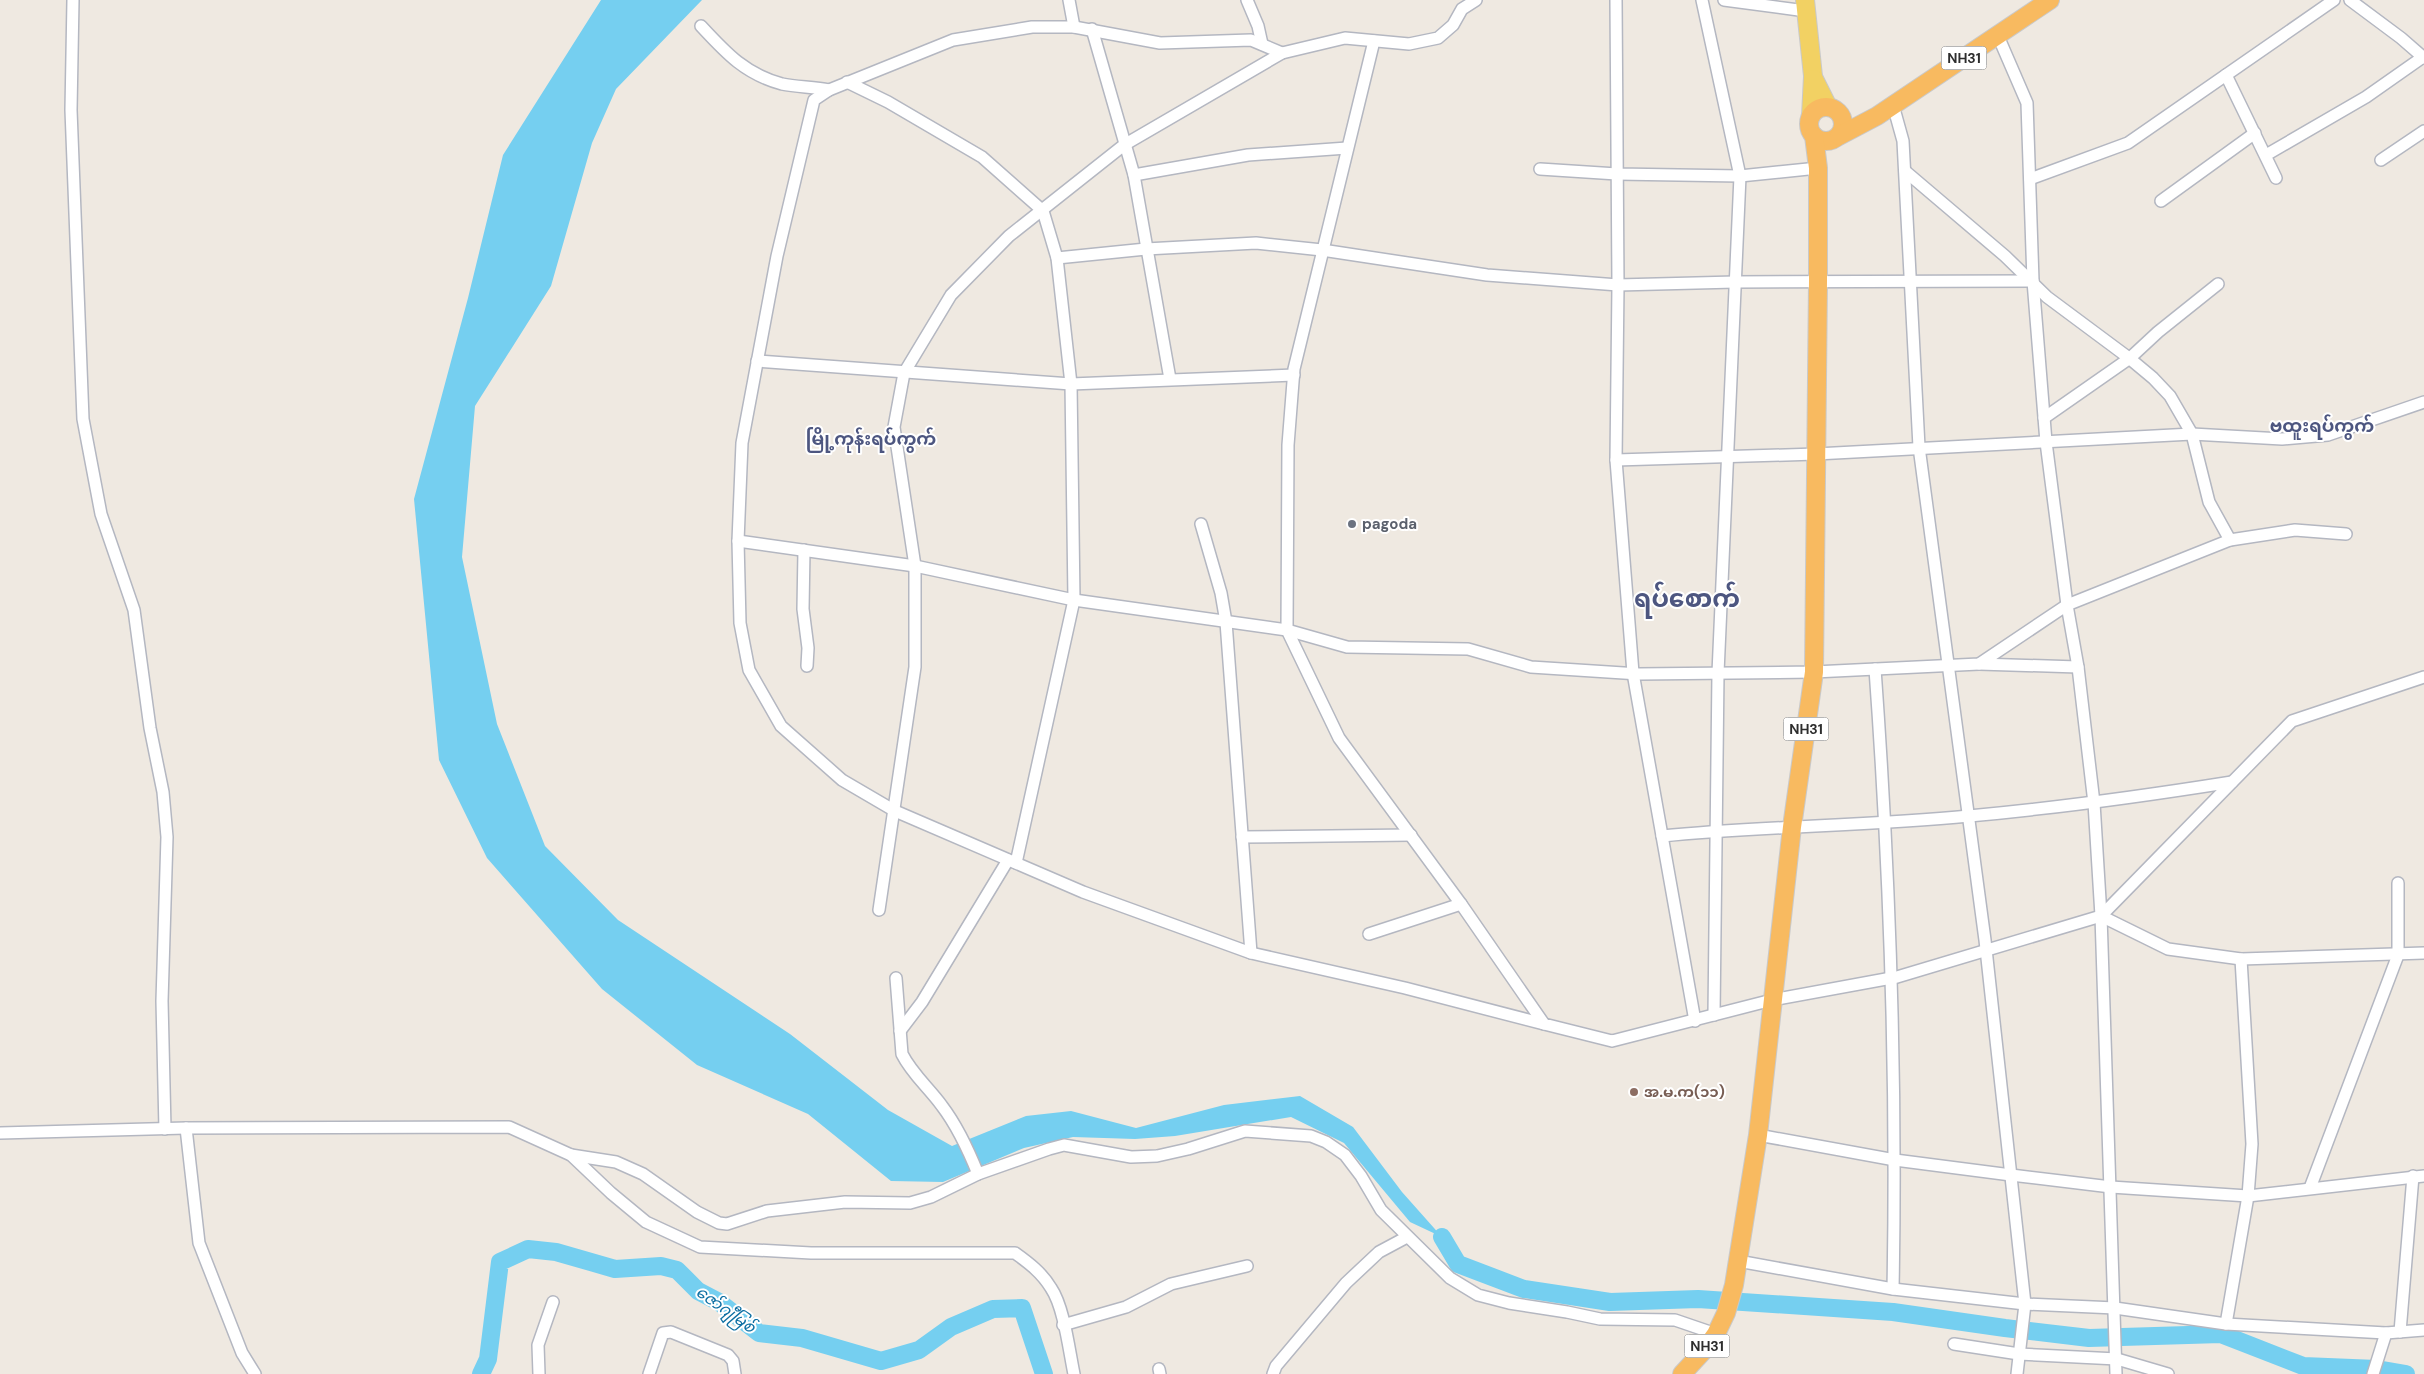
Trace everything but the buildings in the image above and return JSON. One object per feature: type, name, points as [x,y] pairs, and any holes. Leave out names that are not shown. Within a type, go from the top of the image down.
[{"type":"highway","name":"NH31","points":[[1828,137],[1877,116],[2050,0]]},
{"type":"highway","name":"NH31","points":[[1682,1374],[1716,1334],[1726,1313],[1734,1285],[1758,1135],[1792,827],[1814,672],[1818,168],[1828,137],[1842,129],[1843,122],[1831,108]]},
{"type":"highway","points":[[1828,137],[1809,127],[1811,116],[1818,109],[1831,108],[1877,116]]},
{"type":"main road","points":[[1805,5],[1813,76],[1811,116]]},
{"type":"main road","points":[[1813,76],[1831,108]]},
{"type":"street","points":[[73,0],[71,110],[83,419],[101,514],[134,610],[150,728],[163,792],[167,837],[162,1001],[165,1129]]},
{"type":"street","points":[[1069,0],[1074,27]]},
{"type":"street","points":[[1247,0],[1258,26],[1262,44]]},
{"type":"street","points":[[1453,0],[1462,9]]},
{"type":"street","points":[[879,910],[915,667],[915,566],[894,427],[904,373],[951,295],[1009,236],[1124,145],[1282,53],[1345,38],[1408,44],[1438,38],[1453,25],[1462,9],[1476,0]]},
{"type":"street","points":[[1616,0],[1618,285],[1616,460],[1633,673],[1695,1021]]},
{"type":"street","points":[[1702,0],[1740,176],[1718,674],[1714,1015]]},
{"type":"street","points":[[1724,0],[1805,5]]},
{"type":"street","points":[[2030,179],[2128,143],[2334,0]]},
{"type":"street","points":[[2266,155],[2366,97],[2423,58],[2350,0]]},
{"type":"street","points":[[701,26],[733,60],[752,73],[783,84],[829,90]]},
{"type":"street","points":[[1282,53],[1251,40],[1160,43],[1092,29],[1032,27],[953,40],[847,82],[829,90],[814,100],[777,256],[742,443],[738,541],[740,623],[749,670],[781,726],[842,780],[895,811],[1082,892],[1251,953],[1404,988],[1612,1041],[1772,1000],[1892,978],[2101,916],[2292,721],[2424,677]]},
{"type":"street","points":[[1092,29],[1134,176],[1170,379]]},
{"type":"street","points":[[1998,36],[2027,103],[2033,281],[2046,442],[2067,605],[2078,667],[2094,803],[2101,916],[2116,1374]]},
{"type":"street","points":[[1374,41],[1322,250],[1294,375],[1288,445],[1287,630],[1339,738],[1461,904],[1544,1024]]},
{"type":"street","points":[[2226,75],[2276,178]]},
{"type":"street","points":[[847,82],[888,102],[982,157],[1043,211],[1057,258],[1071,384],[1074,600],[1012,861],[922,1002],[900,1031]]},
{"type":"street","points":[[1893,105],[1903,141],[1918,447],[1986,950],[2024,1304],[2017,1374]]},
{"type":"street","points":[[2381,160],[2424,131]]},
{"type":"street","points":[[2161,200],[2255,132]]},
{"type":"street","points":[[1134,176],[1248,155],[1347,148]]},
{"type":"street","points":[[1540,169],[1617,174],[1740,176],[1818,168]]},
{"type":"street","points":[[1905,171],[2033,281],[2047,296],[2130,358],[2170,396],[2192,434],[2209,502],[2230,540]]},
{"type":"street","points":[[1057,258],[1146,249],[1256,243],[1322,250],[1487,275],[1618,285],[1818,281],[2033,281]]},
{"type":"street","points":[[2044,418],[2130,358],[2158,332],[2218,284]]},
{"type":"street","points":[[758,361],[1071,384],[1294,375]]},
{"type":"street","points":[[1616,460],[1816,454],[1918,447],[2192,434],[2282,439],[2328,435],[2424,402]]},
{"type":"street","points":[[1201,524],[1221,593],[1226,622],[1251,953]]},
{"type":"street","points":[[1979,664],[2067,605],[2230,540],[2295,530],[2346,534]]},
{"type":"street","points":[[738,541],[915,566],[1074,600],[1287,630],[1348,647],[1468,649],[1532,667],[1633,673],[1718,674],[1814,672],[1979,664],[2078,667]]},
{"type":"street","points":[[804,550],[803,609],[808,648],[807,666]]},
{"type":"street","points":[[1875,669],[1886,822],[1892,978],[1895,1160],[1893,1289]]},
{"type":"street","points":[[1662,836],[1968,816],[2094,803],[2232,782]]},
{"type":"street","points":[[1242,837],[1411,835]]},
{"type":"street","points":[[2310,1188],[2398,955],[2398,883]]},
{"type":"street","points":[[1369,934],[1461,904]]},
{"type":"street","points":[[2101,916],[2168,948],[2241,959],[2424,953]]},
{"type":"street","points":[[2226,1324],[2248,1196],[2252,1144],[2241,959]]},
{"type":"street","points":[[896,978],[902,1054],[907,1064],[942,1104],[964,1139],[978,1172]]},
{"type":"street","points":[[0,1133],[186,1128],[509,1126],[572,1154],[616,1162],[651,1179],[697,1212],[719,1223],[727,1224],[767,1211],[836,1202],[910,1204],[931,1197],[978,1172],[1064,1145],[1131,1157],[1157,1156],[1188,1149],[1245,1131],[1311,1136],[1326,1142],[1345,1155],[1361,1176],[1381,1210],[1450,1278],[1478,1295],[1509,1303],[1600,1319],[1675,1320],[1716,1334]]},
{"type":"street","points":[[186,1128],[199,1243],[242,1352],[255,1374]]},
{"type":"street","points":[[1758,1135],[1895,1160],[2111,1188],[2248,1196],[2419,1176],[2400,1332]]},
{"type":"street","points":[[572,1154],[611,1193],[646,1222],[700,1247],[811,1253],[1015,1253],[1037,1270],[1052,1288],[1060,1304],[1074,1374]]},
{"type":"street","points":[[1273,1374],[1276,1366],[1346,1283],[1379,1252],[1407,1237]]},
{"type":"street","points":[[1738,1260],[1893,1289],[2024,1304],[2115,1308],[2226,1324],[2386,1333],[2424,1330]]},
{"type":"street","points":[[1063,1325],[1126,1307],[1171,1284],[1247,1266]]},
{"type":"street","points":[[539,1374],[538,1345],[553,1302]]},
{"type":"street","points":[[649,1374],[663,1333],[671,1332],[728,1355],[733,1361],[735,1374]]},
{"type":"street","points":[[2375,1369],[2386,1333]]},
{"type":"street","points":[[1954,1344],[2019,1354],[2117,1359],[2168,1374]]},
{"type":"water","points":[[601,0],[702,0],[616,89],[592,143],[551,286],[475,406],[462,557],[497,724],[545,846],[618,920],[790,1034],[888,1110],[952,1146],[1026,1116],[1071,1111],[1136,1128],[1224,1105],[1300,1096],[1353,1127],[1402,1192],[1442,1237],[1410,1222],[1344,1143],[1291,1117],[1175,1136],[1135,1139],[1073,1137],[1024,1148],[943,1182],[891,1181],[808,1114],[697,1065],[602,989],[487,858],[439,760],[414,499],[468,298],[503,155]]},
{"type":"waterway","points":[[1442,1237],[1458,1264],[1524,1289],[1610,1302],[1698,1299],[1893,1312],[2089,1338],[2221,1334],[2303,1366],[2377,1369],[2406,1374]]},
{"type":"waterway","name":"ဇော်ဂျီမြစ်","points":[[481,1374],[488,1359],[500,1262],[528,1249],[556,1252],[615,1269],[661,1266],[677,1270],[698,1291],[719,1302],[759,1333],[802,1338],[881,1361],[919,1350],[951,1327],[993,1309],[1022,1308],[1044,1374]]},
{"type":"place","name":"pagoda","points":[[1352,524]]},
{"type":"place","name":"အ.မ.က(၁၁)","points":[[1634,1092]]},
{"type":"district","name":"ဗထူးရပ်ကွက်","points":[[2322,426]]},
{"type":"district","name":"မြို့ကုန်းရပ်ကွက်","points":[[871,439]]},
{"type":"district","name":"ရပ်စောက်","points":[[1687,598]]}]
